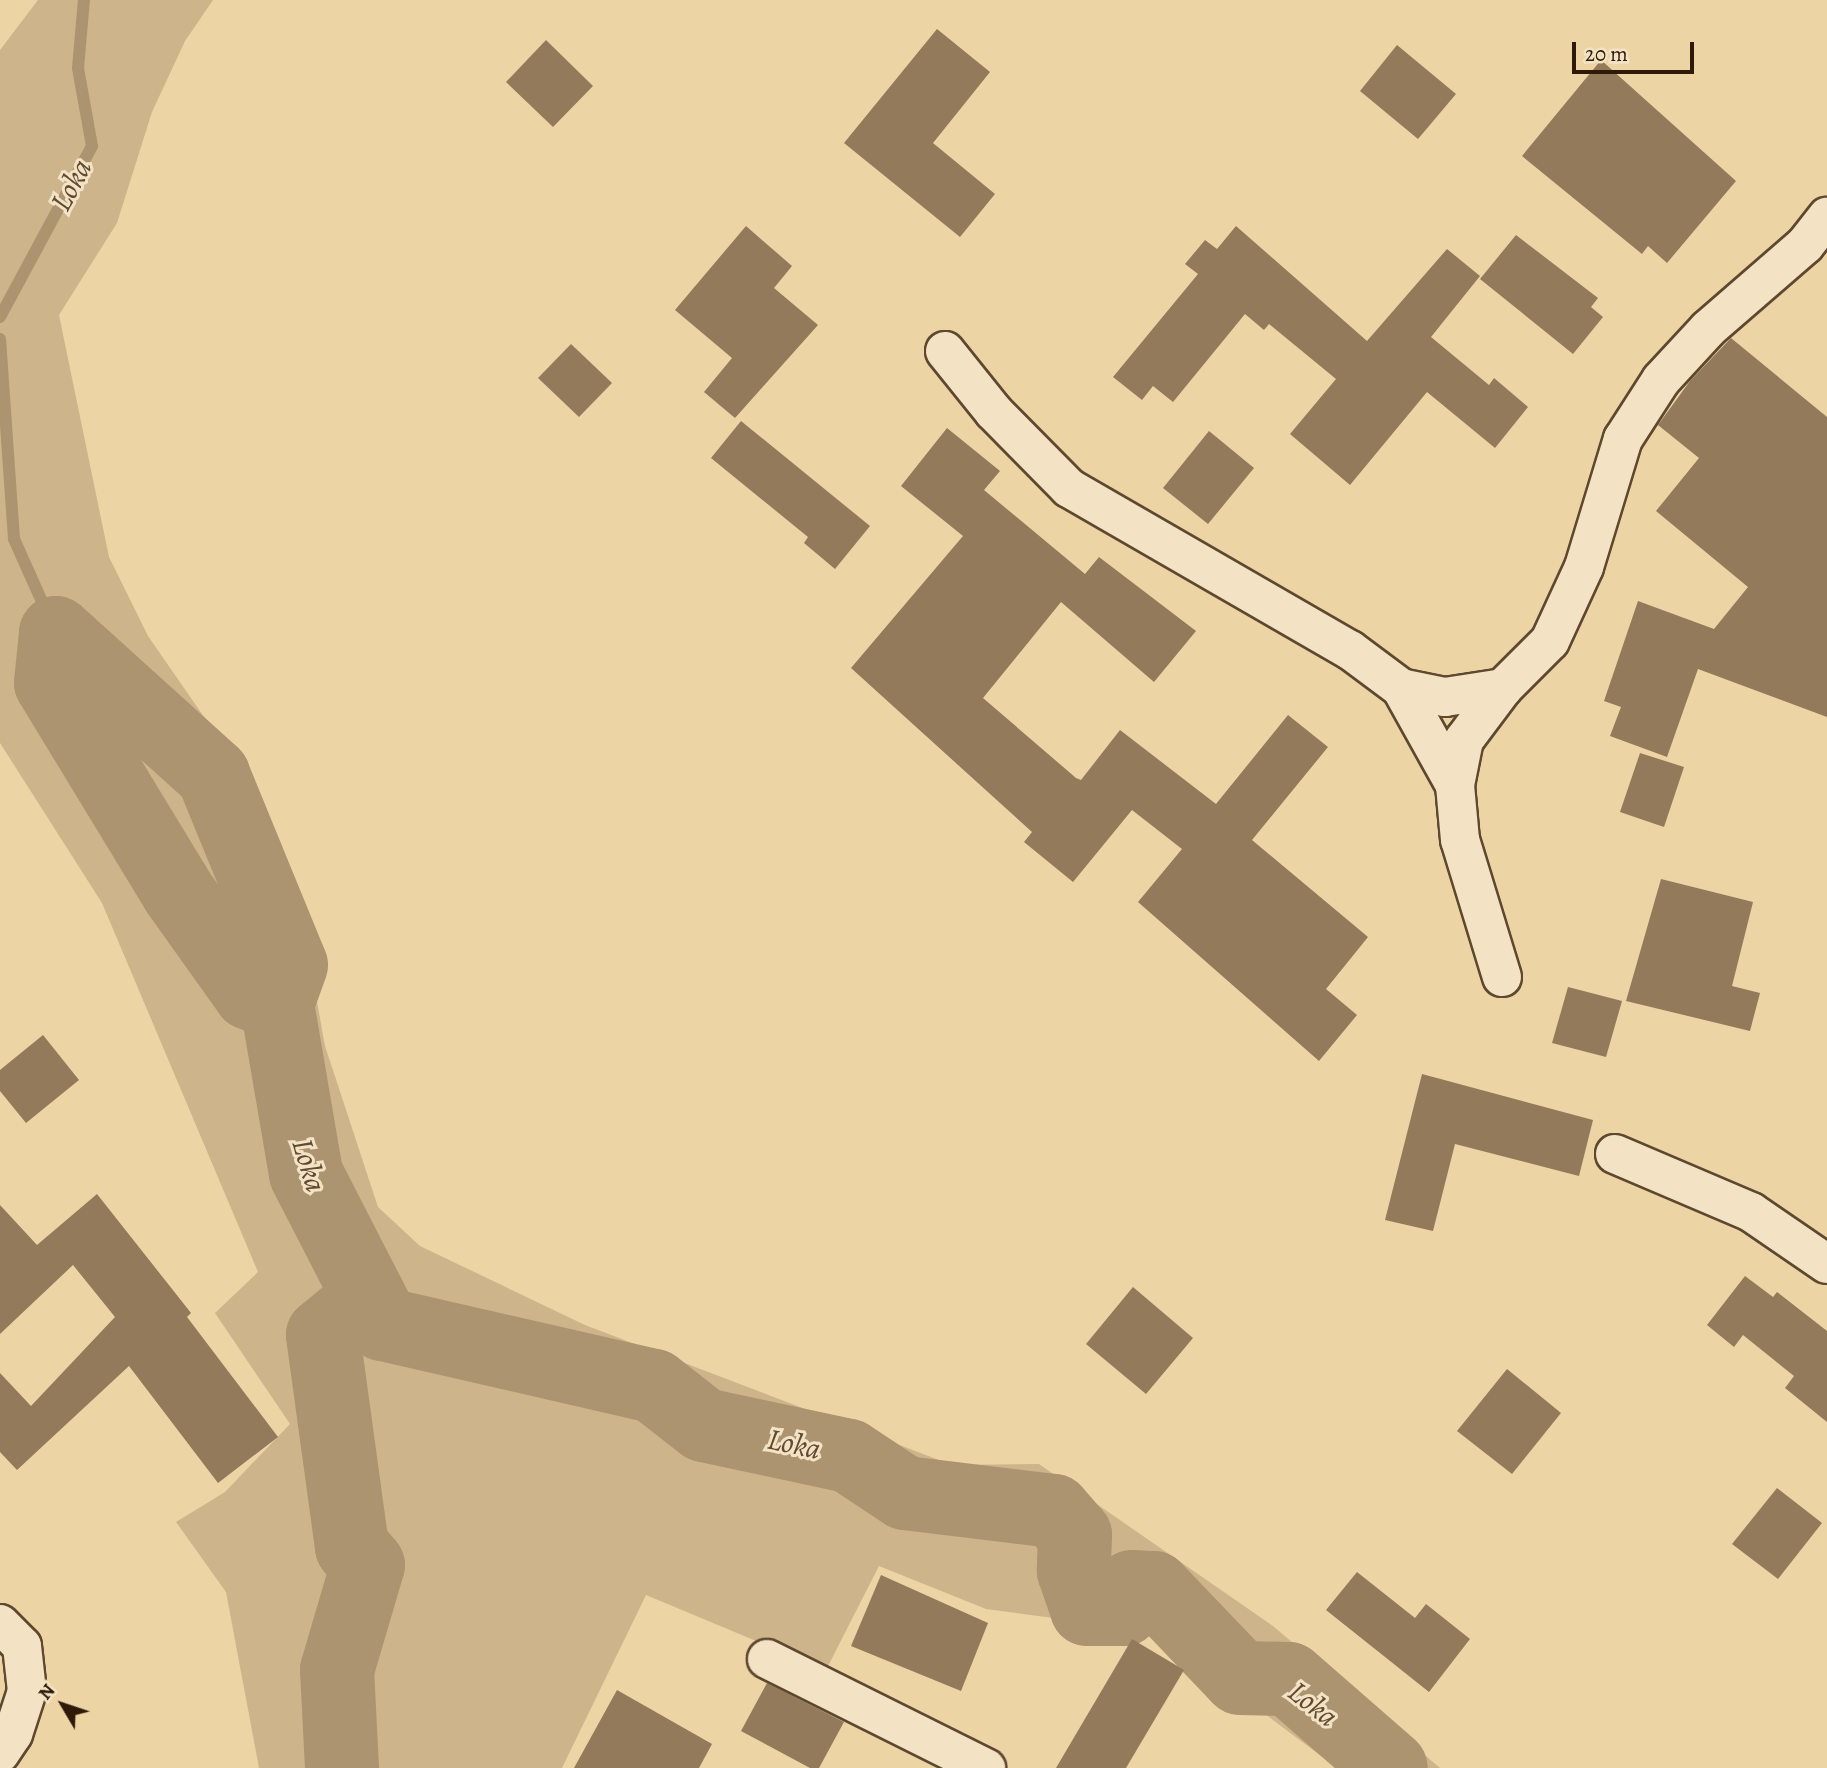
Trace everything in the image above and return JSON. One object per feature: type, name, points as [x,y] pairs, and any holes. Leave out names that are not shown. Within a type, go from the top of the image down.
[{"type":"street","points":[[1502,977],[1460,840],[1455,785],[1464,740],[1503,688],[1550,641],[1584,567],[1623,439],[1661,380],[1708,329],[1805,245],[1827,218]]},
{"type":"street","points":[[945,351],[994,412],[1069,488],[1350,650],[1401,688],[1455,785]]},
{"type":"street","points":[[1401,688],[1445,696],[1503,688]]},
{"type":"street","points":[[1615,1154],[1751,1212],[1827,1264]]},
{"type":"street","points":[[0,1624],[22,1646],[27,1691],[13,1734],[0,1753]]},
{"type":"street","points":[[767,1659],[986,1768]]},
{"type":"shaded area","points":[[38,0],[213,0],[185,41],[152,112],[117,223],[59,315],[109,557],[148,636],[238,766],[297,891],[325,1046],[378,1207],[420,1246],[585,1325],[952,1465],[1039,1464],[1273,1626],[1440,1768],[1337,1768],[1156,1632],[986,1609],[879,1566],[826,1670],[646,1595],[562,1768],[259,1768],[226,1592],[176,1522],[225,1492],[290,1424],[215,1313],[258,1272],[102,903],[0,743],[0,50]]},
{"type":"building","points":[[937,29],[990,72],[933,143],[995,194],[960,237],[844,143]]},
{"type":"building","points":[[546,40],[593,86],[553,127],[506,82]]},
{"type":"building","points":[[1397,45],[1456,94],[1418,139],[1360,91]]},
{"type":"building","points":[[1601,60],[1736,181],[1667,263],[1648,246],[1642,254],[1522,156]]},
{"type":"building","points":[[746,226],[792,266],[774,288],[818,325],[735,418],[704,392],[732,358],[675,310]]},
{"type":"building","points":[[1236,226],[1367,341],[1447,249],[1480,276],[1431,337],[1489,385],[1494,378],[1528,407],[1495,448],[1427,392],[1350,485],[1290,434],[1336,379],[1269,324],[1264,330],[1245,314],[1173,402],[1153,386],[1142,400],[1113,377],[1198,274],[1185,264],[1205,240],[1217,249]]},
{"type":"building","points":[[1516,235],[1598,298],[1591,307],[1603,317],[1573,354],[1480,279]]},
{"type":"building","points":[[1731,338],[1827,417],[1827,717],[1698,669],[1667,757],[1610,736],[1621,707],[1604,701],[1638,601],[1714,629],[1748,587],[1656,511],[1699,458],[1658,425],[1690,381]]},
{"type":"building","points":[[571,344],[612,383],[579,417],[538,378]]},
{"type":"building","points":[[741,421],[870,526],[835,569],[804,543],[808,537],[711,458]]},
{"type":"building","points":[[947,428],[1000,471],[984,490],[1085,574],[1099,557],[1196,631],[1154,682],[1061,602],[983,698],[1076,778],[1081,780],[1120,730],[1216,804],[1288,715],[1328,747],[1252,840],[1368,937],[1326,989],[1357,1015],[1319,1061],[1138,902],[1182,849],[1132,810],[1073,882],[1024,842],[1032,832],[851,668],[963,536],[901,486]]},
{"type":"building","points":[[1209,431],[1254,468],[1208,524],[1163,488]]},
{"type":"building","points":[[1640,753],[1684,767],[1664,827],[1620,812]]},
{"type":"building","points":[[1661,879],[1753,902],[1732,986],[1760,993],[1750,1031],[1626,1001]]},
{"type":"building","points":[[1568,987],[1622,1001],[1606,1057],[1552,1043]]},
{"type":"building","points":[[43,1035],[79,1080],[26,1123],[0,1091],[0,1070]]},
{"type":"building","points":[[1422,1074],[1593,1120],[1579,1176],[1455,1144],[1433,1231],[1385,1220]]},
{"type":"building","points":[[97,1194],[191,1313],[187,1317],[278,1437],[218,1483],[129,1366],[17,1470],[0,1452],[0,1373],[31,1406],[115,1317],[73,1265],[0,1334],[0,1205],[37,1245]]},
{"type":"building","points":[[1745,1276],[1773,1297],[1777,1292],[1827,1331],[1827,1422],[1785,1388],[1794,1376],[1743,1335],[1734,1347],[1707,1325]]},
{"type":"building","points":[[1133,1287],[1193,1338],[1146,1394],[1086,1344]]},
{"type":"building","points":[[1507,1369],[1561,1413],[1512,1474],[1457,1431]]},
{"type":"building","points":[[1777,1488],[1822,1523],[1778,1579],[1732,1544]]},
{"type":"building","points":[[1357,1572],[1415,1618],[1426,1604],[1470,1639],[1429,1692],[1326,1610]]},
{"type":"building","points":[[881,1575],[988,1623],[961,1691],[851,1646]]},
{"type":"building","points":[[1132,1639],[1184,1670],[1126,1768],[1056,1768]]},
{"type":"building","points":[[767,1683],[844,1722],[819,1768],[810,1768],[741,1731]]},
{"type":"building","points":[[617,1690],[712,1744],[699,1768],[574,1768]]},
{"type":"waterway","name":"Loka","points":[[0,317],[92,146],[78,68],[84,0]]},
{"type":"waterway","name":"Loka","points":[[0,339],[14,539],[56,633]]},
{"type":"waterway","name":"Loka","points":[[56,633],[213,775],[291,965],[277,1004],[306,1174],[383,1324],[654,1386],[704,1425],[849,1456],[905,1493],[1054,1511],[1075,1535],[1074,1571],[1087,1609],[1124,1609],[1132,1587],[1154,1588],[1240,1678],[1289,1679],[1391,1768]]},
{"type":"waterway","name":"Loka","points":[[56,633],[51,683],[178,892],[250,993],[277,1004]]},
{"type":"waterway","points":[[342,1768],[337,1670],[368,1565],[352,1547],[323,1335],[369,1297]]}]
